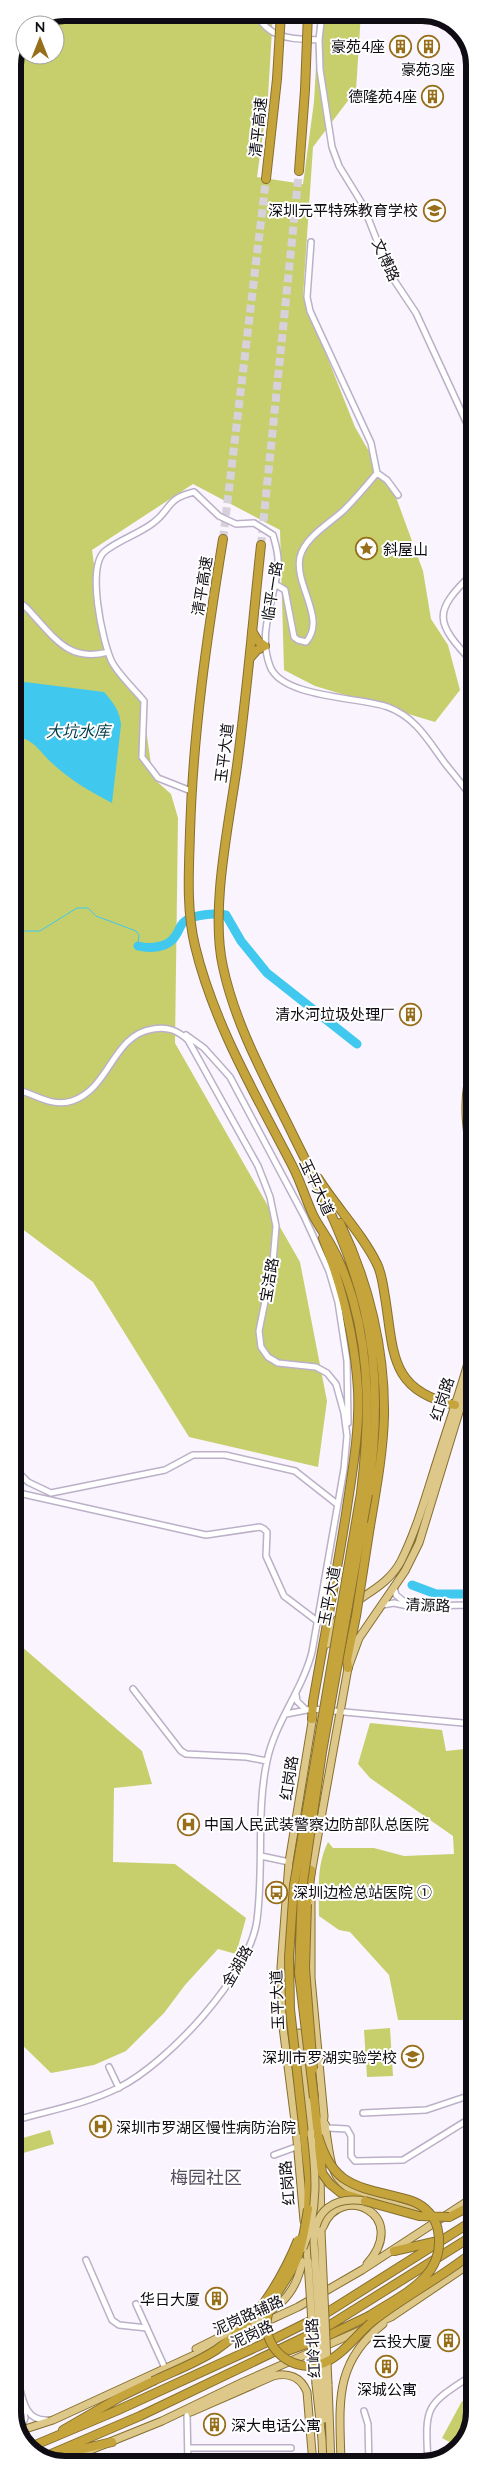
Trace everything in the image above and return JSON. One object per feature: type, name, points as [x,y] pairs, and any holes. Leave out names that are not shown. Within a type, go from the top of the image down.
[{"type":"highway","name":"清平高速","points":[[266,179],[277,79],[281,21]]},
{"type":"highway","points":[[299,171],[308,21]]},
{"type":"highway","name":"清平高速","points":[[208,637],[223,540]]},
{"type":"highway","points":[[249,660],[257,650],[265,646],[258,641],[252,631],[261,545]]},
{"type":"highway","name":"玉平大道","points":[[252,631],[222,878],[219,909],[220,946],[229,991],[255,1060],[295,1139],[348,1256],[364,1309],[373,1366],[375,1402],[374,1444],[307,1798],[291,1921],[290,2009],[308,2164],[308,2209]]},
{"type":"highway","name":"玉平大道","points":[[208,637],[191,791],[189,865],[194,943],[204,979],[262,1109],[295,1171],[314,1216],[333,1249],[346,1279],[365,1352],[368,1393],[364,1493],[302,1889],[299,1973],[314,2098],[314,2134]]},
{"type":"highway","points":[[295,1139],[320,1180],[377,1264],[383,1284],[395,1356],[403,1377],[422,1394],[460,1405]]},
{"type":"highway","points":[[320,1180],[349,1243],[369,1300],[378,1334],[382,1372],[384,1416],[380,1462],[356,1616],[347,1660],[348,1668]]},
{"type":"highway","points":[[312,1719],[311,1709],[352,1472],[358,1410],[356,1368],[347,1312],[333,1265],[314,1216]]},
{"type":"highway","points":[[311,1870],[307,1904],[305,1968],[313,2058],[314,2098]]},
{"type":"highway","points":[[314,2134],[320,2166],[326,2179],[341,2193],[362,2201],[419,2216],[451,2214],[466,2207]]},
{"type":"highway","points":[[259,2360],[323,2338],[369,2316],[420,2283],[433,2270],[439,2249],[438,2228],[429,2212],[417,2204],[360,2187],[343,2178],[327,2159],[314,2134]]},
{"type":"highway","points":[[308,2209],[302,2261],[273,2300],[266,2327],[271,2343],[282,2357],[297,2364],[312,2366],[325,2363],[334,2358],[379,2316],[466,2258]]},
{"type":"highway","points":[[44,2443],[90,2414],[214,2351],[245,2326],[266,2299],[287,2265],[308,2209]]},
{"type":"highway","name":"泥岗路","points":[[37,2445],[274,2339],[328,2312],[466,2225]]},
{"type":"highway","points":[[394,2251],[445,2239]]},
{"type":"highway","name":"泥岗路","points":[[53,2453],[259,2360],[351,2313],[466,2240]]},
{"type":"highway","points":[[56,2454],[112,2442]]},
{"type":"main road","points":[[466,1094],[466,1113]]},
{"type":"main road","name":"红岗路","points":[[311,1709],[332,1627],[348,1606],[389,1578],[401,1560],[460,1405],[466,1378]]},
{"type":"main road","name":"红岗路","points":[[321,2231],[321,2140],[325,2120],[311,1978],[311,1870],[348,1668],[359,1638],[394,1587],[419,1543],[466,1387]]},
{"type":"main road","name":"红岗路","points":[[302,2261],[305,2232],[296,2129],[283,2027],[281,1967],[289,1862],[312,1719]]},
{"type":"main road","points":[[283,2027],[288,2031],[299,2033],[306,2032],[315,2026]]},
{"type":"main road","points":[[168,2367],[185,2354],[282,2303],[295,2286],[314,2209],[315,2174],[314,2134],[299,2033]]},
{"type":"main road","points":[[325,2120],[330,2159],[336,2176],[346,2188],[362,2201],[380,2224],[381,2242],[377,2252],[362,2270]]},
{"type":"main road","points":[[322,2456],[322,2384],[314,2243],[315,2229],[322,2214],[335,2203],[350,2199],[421,2212],[451,2214]]},
{"type":"main road","points":[[321,2231],[325,2221],[333,2211],[362,2201]]},
{"type":"main road","name":"泥岗路辅路","points":[[25,2429],[53,2420],[298,2307],[394,2251],[466,2203]]},
{"type":"main road","name":"红岭北路","points":[[321,2231],[322,2384]]},
{"type":"main road","name":"红岭北路","points":[[302,2261],[322,2384],[330,2456]]},
{"type":"main road","points":[[341,2456],[341,2391],[350,2360],[367,2338],[391,2318],[466,2266]]},
{"type":"main road","points":[[77,2456],[162,2421],[243,2382],[391,2318]]},
{"type":"main road","points":[[162,2421],[187,2414],[273,2376],[284,2374],[296,2378],[305,2387],[308,2399],[312,2456]]},
{"type":"street","points":[[261,21],[276,36],[288,39],[319,40]]},
{"type":"street","name":"文博路","points":[[321,21],[319,40],[320,70],[332,147],[339,166],[363,205],[390,274],[416,314],[466,422]]},
{"type":"street","points":[[311,242],[307,297],[310,311],[371,443],[377,473],[387,480],[398,495]]},
{"type":"street","points":[[275,584],[285,590],[294,637],[306,642],[313,629],[313,618],[301,580],[300,558],[304,546],[346,508],[377,473]]},
{"type":"street","name":"临平一路","points":[[191,791],[158,778],[142,757],[144,701],[111,662],[96,589],[97,567],[103,553],[154,523],[169,503],[182,495],[194,492],[219,516],[236,524],[254,523],[273,535],[278,563],[266,624],[265,646],[270,668],[278,678],[287,683],[335,698],[387,707],[405,716],[420,728],[466,789]]},
{"type":"street","points":[[466,580],[450,596],[443,617],[448,634],[466,655]]},
{"type":"street","points":[[21,605],[60,645],[80,654],[96,655],[108,652]]},
{"type":"street","points":[[21,1092],[51,1103],[74,1100],[94,1087],[132,1037],[151,1029],[175,1030],[204,1048],[230,1077],[316,1239],[329,1271],[342,1325],[348,1385],[347,1436]]},
{"type":"street","name":"宝洁路","points":[[175,1030],[194,1049],[258,1166],[270,1197],[276,1226],[273,1262],[259,1331],[261,1347],[268,1357],[278,1363],[316,1368],[332,1377],[337,1386],[344,1413],[347,1436],[337,1504],[308,1668],[296,1694]]},
{"type":"street","points":[[460,1405],[466,1404]]},
{"type":"street","points":[[460,1405],[466,1407]]},
{"type":"street","points":[[21,1475],[28,1482],[52,1493],[165,1470],[193,1455],[225,1454],[295,1471],[337,1504]]},
{"type":"street","points":[[21,1492],[206,1535],[260,1527],[266,1532],[266,1556],[284,1596],[309,1617],[317,1621]]},
{"type":"street","name":"清源路","points":[[394,1587],[396,1595],[402,1602],[466,1604]]},
{"type":"street","name":"清源路","points":[[382,1605],[394,1603],[408,1606],[466,1604]]},
{"type":"street","points":[[133,1689],[181,1751],[186,1754],[267,1760]]},
{"type":"street","points":[[296,1694],[297,1701],[311,1709]]},
{"type":"street","name":"金湖路","points":[[21,2119],[119,2088],[140,2075],[163,2056],[200,2018],[235,1973],[249,1948],[257,1922],[267,1760],[296,1694]]},
{"type":"street","points":[[286,1714],[311,1709],[466,1723]]},
{"type":"street","points":[[261,1856],[289,1862]]},
{"type":"street","points":[[109,2068],[119,2088]]},
{"type":"street","points":[[363,2112],[426,2110],[466,2097]]},
{"type":"street","points":[[325,2120],[328,2128],[347,2129],[351,2136],[351,2156],[355,2161],[398,2161],[466,2121]]},
{"type":"street","points":[[274,2154],[296,2147]]},
{"type":"street","points":[[86,2260],[112,2320],[119,2324],[147,2328]]},
{"type":"street","points":[[136,2304],[168,2367]]},
{"type":"street","points":[[428,2455],[426,2419],[430,2407],[441,2395],[466,2379]]},
{"type":"street","points":[[21,2391],[29,2414],[40,2420],[53,2420]]},
{"type":"street","points":[[21,2403],[24,2414],[24,2425]]},
{"type":"street","points":[[364,2411],[368,2424],[369,2456]]},
{"type":"street","points":[[187,2414],[188,2456]]},
{"type":"street","points":[[188,2448],[291,2448]]},
{"type":"green space","points":[[65,21],[273,21],[268,97],[257,177],[303,184],[314,102],[319,21],[360,21],[356,90],[313,147],[303,296],[355,427],[397,500],[423,571],[431,619],[448,645],[460,690],[435,722],[315,686],[284,670],[280,530],[193,484],[92,550],[107,656],[115,673],[142,701],[153,778],[171,794],[178,818],[175,1043],[300,1262],[327,1401],[318,1467],[189,1437],[93,1282],[21,1228],[21,66],[65,65]]},
{"type":"green space","points":[[21,1646],[142,1751],[152,1784],[114,1788],[113,1862],[175,1864],[246,1918],[236,1954],[218,1949],[185,1985],[164,2013],[126,2051],[94,2065],[51,2073],[21,2044]]},
{"type":"green space","points":[[370,1723],[442,1730],[446,1751],[466,1749],[466,2020],[398,2020],[389,1975],[350,1932],[339,1930],[319,1916],[320,1869],[328,1842],[333,1848],[374,1848],[404,1856],[454,1854],[453,1836],[370,1778],[358,1764]]},
{"type":"green space","points":[[390,2028],[393,2076],[367,2077],[364,2030]]},
{"type":"green space","points":[[50,2130],[54,2144],[21,2154],[21,2139]]},
{"type":"green space","points":[[462,2401],[466,2403],[465,2420],[460,2434],[452,2443],[442,2438]]},
{"type":"water","points":[[431,63],[452,63],[452,74],[431,73],[427,67]]},
{"type":"water","name":"大坑水库","points":[[21,683],[104,692],[113,703],[118,711],[121,725],[112,803],[60,770],[36,746],[21,737]]},
{"type":"waterway","points":[[21,931],[40,931],[77,908],[88,908],[96,916],[136,931],[139,935],[138,946]]},
{"type":"waterway","points":[[138,946],[153,947],[169,943],[183,923],[193,917],[211,914],[226,915],[241,941],[267,973],[357,1044]]},
{"type":"waterway","points":[[412,1585],[436,1594],[466,1594]]},
{"type":"tunnel","points":[[261,545],[299,171]]},
{"type":"tunnel","points":[[223,539],[266,179]]},
{"type":"place","name":"豪苑4座","points":[[401,46]]},
{"type":"place","name":"豪苑3座","points":[[428,46]]},
{"type":"place","name":"德隆苑4座","points":[[433,96]]},
{"type":"place","name":"深圳元平特殊教育学校","points":[[434,210]]},
{"type":"place","name":"斜屋山","points":[[367,549]]},
{"type":"place","name":"清水河垃圾处理厂","points":[[411,1014]]},
{"type":"place","name":"中国人民武装警察边防部队总医院","points":[[188,1824]]},
{"type":"place","name":"深圳边检总站医院 ①","points":[[277,1892]]},
{"type":"place","name":"深圳市罗湖实验学校","points":[[413,2057]]},
{"type":"place","name":"深圳市罗湖区慢性病防治院","points":[[100,2127]]},
{"type":"place","name":"华日大厦","points":[[216,2299]]},
{"type":"place","name":"云投大厦","points":[[448,2341]]},
{"type":"place","name":"深城公寓","points":[[387,2366]]},
{"type":"place","name":"深大电话公寓","points":[[215,2425]]},
{"type":"district","name":"梅园社区","points":[[206,2177]]}]
